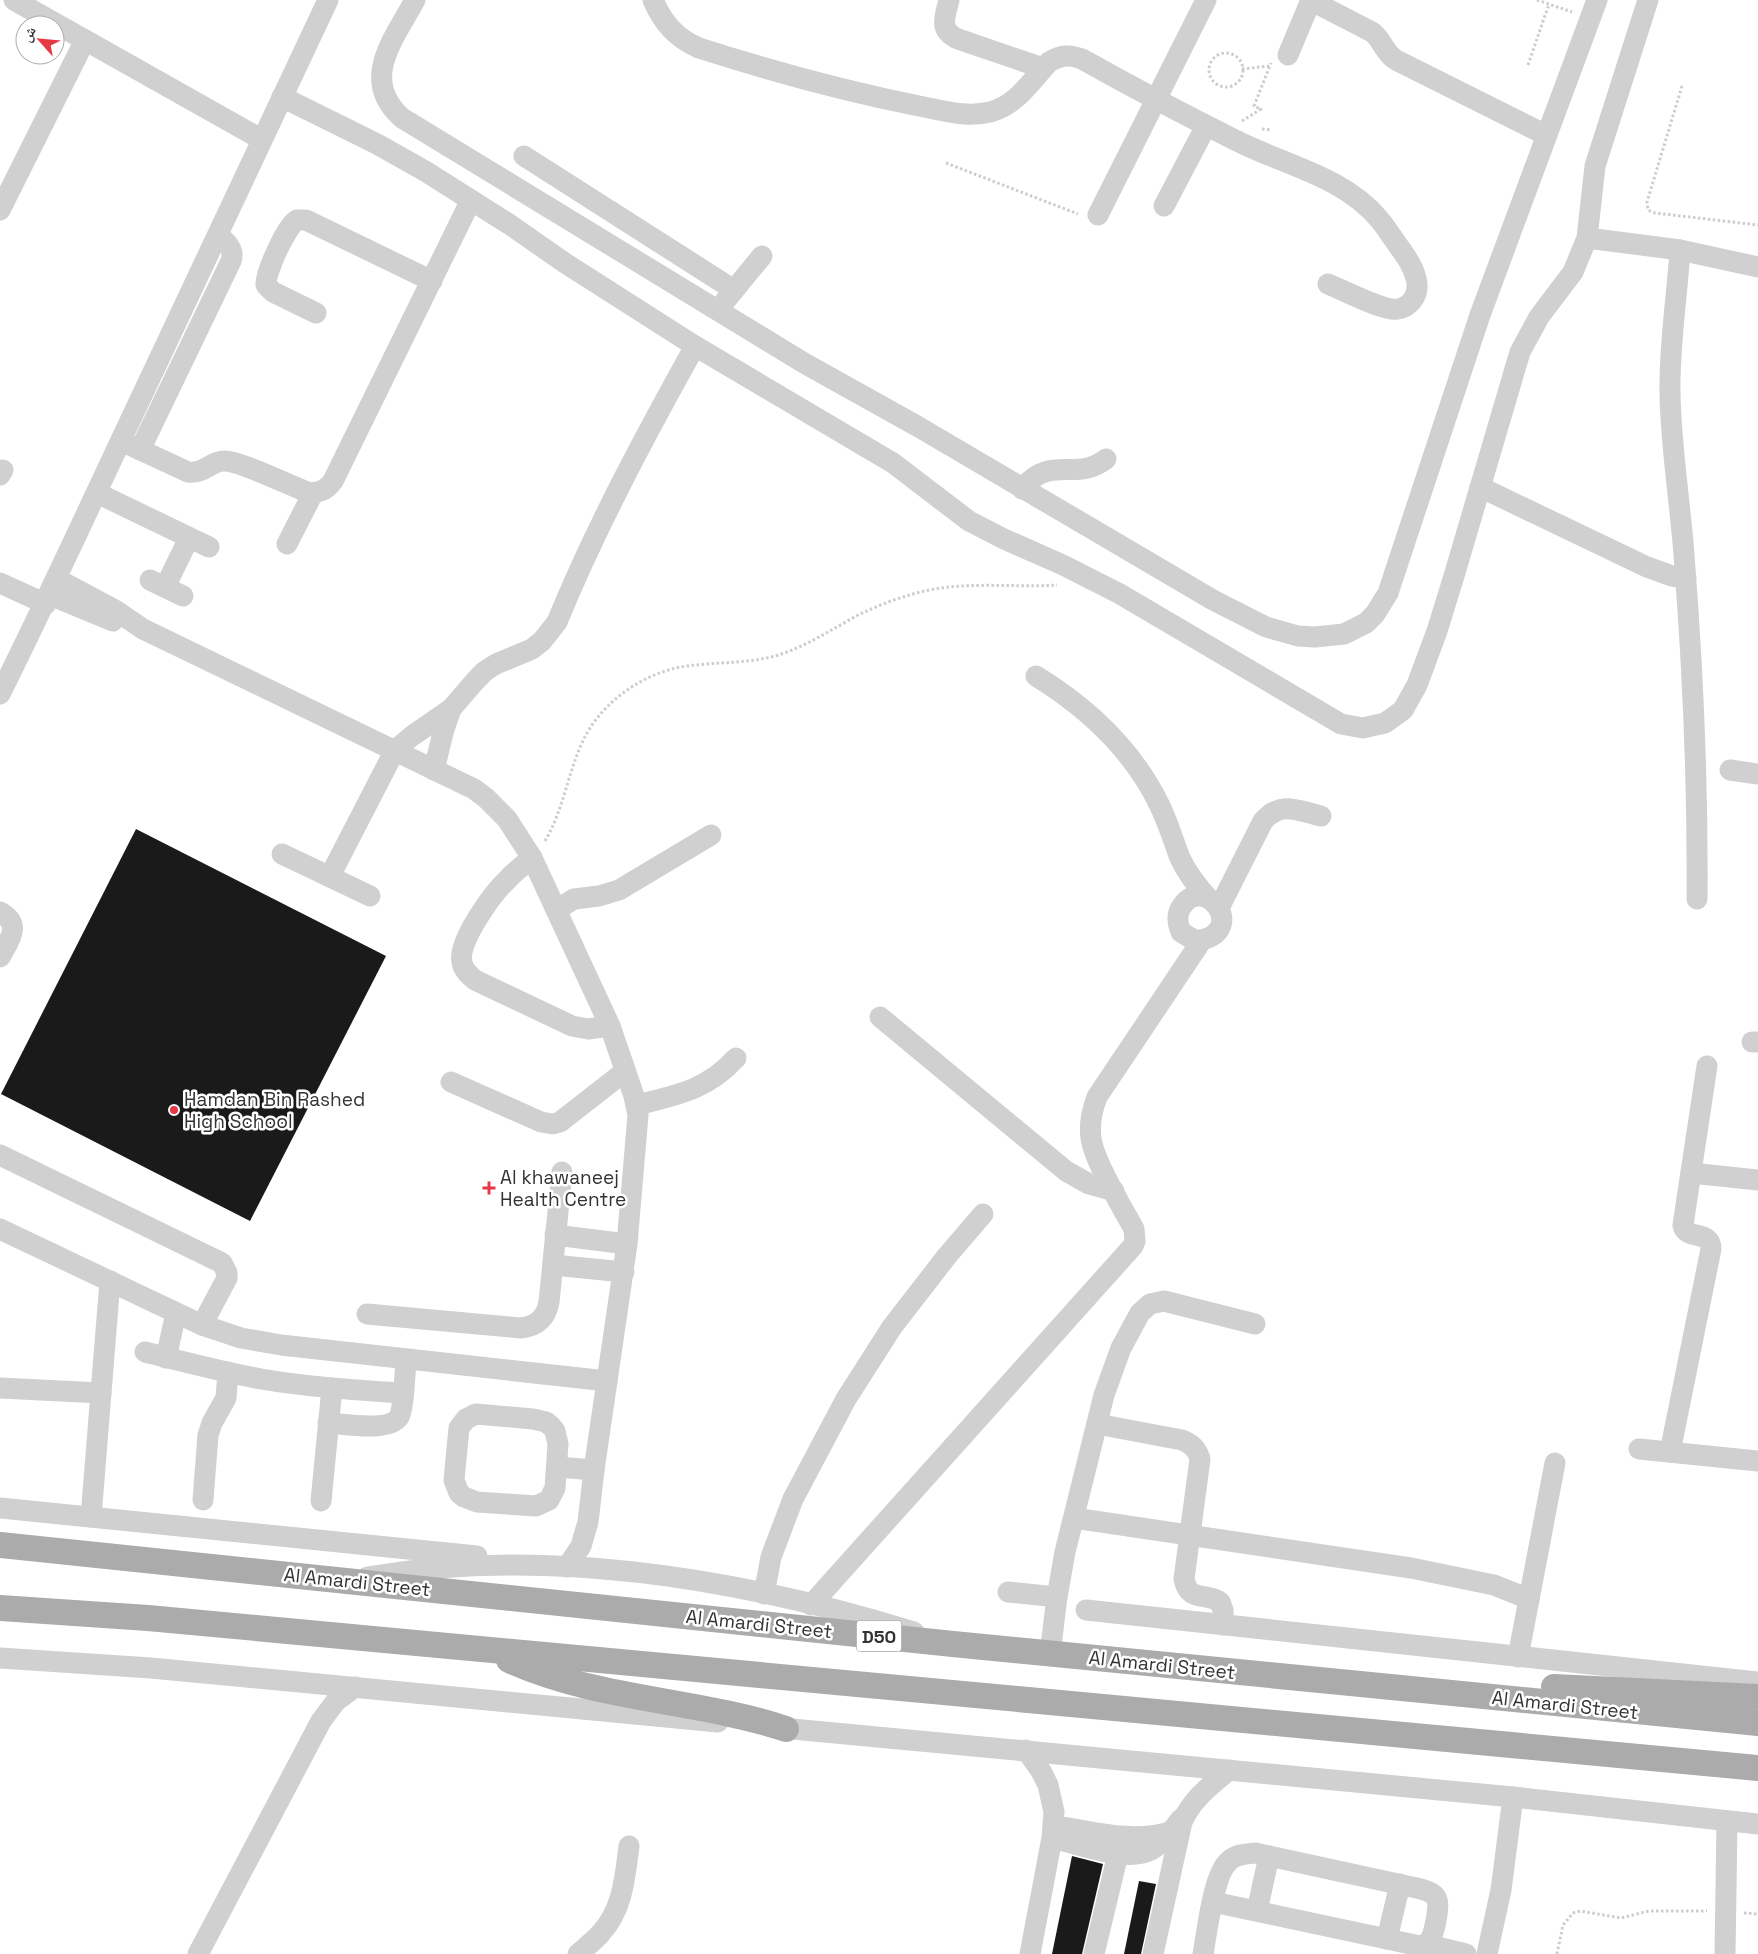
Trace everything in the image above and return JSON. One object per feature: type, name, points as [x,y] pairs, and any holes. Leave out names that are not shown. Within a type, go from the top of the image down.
[{"type":"main road","name":"Al Amardi Street","points":[[0,1545],[1050,1654],[1758,1724]]},
{"type":"main road","points":[[0,1608],[148,1618],[1758,1768]]},
{"type":"main road","points":[[488,1650],[526,1667],[558,1678],[738,1714],[786,1729]]},
{"type":"main road","points":[[1469,1695],[1511,1688],[1553,1686],[1758,1697]]},
{"type":"street","points":[[14,0],[262,139]]},
{"type":"street","points":[[0,694],[51,593],[328,0]]},
{"type":"street","points":[[415,0],[382,64],[382,85],[385,96],[395,112],[410,123],[717,311],[1213,600],[1282,633],[1315,638],[1344,634],[1366,623],[1375,614],[1388,593],[1480,315],[1594,9]]},
{"type":"street","points":[[653,0],[658,12],[671,30],[689,44],[699,48],[829,86],[962,114],[976,114],[1002,108],[1014,101],[1049,62],[1057,58],[1073,56],[1214,130],[1327,180],[1363,204],[1379,219],[1406,256],[1414,272],[1417,289],[1410,303],[1404,308],[1389,309],[1328,284]]},
{"type":"street","points":[[949,0],[944,24],[953,36],[1044,68]]},
{"type":"street","points":[[1098,215],[1206,0]]},
{"type":"street","points":[[1288,55],[1310,0],[1376,34],[1388,54],[1396,60],[1546,135]]},
{"type":"street","points":[[282,97],[377,144],[471,200],[695,346],[893,463],[969,522],[1004,540],[1092,579],[1340,724],[1351,727],[1374,727],[1385,723],[1403,710],[1417,685],[1440,622],[1520,352],[1539,317],[1573,272],[1587,238],[1597,158],[1648,0]]},
{"type":"street","points":[[0,210],[84,40]]},
{"type":"street","points":[[1164,206],[1214,130]]},
{"type":"street","points":[[524,156],[734,290]]},
{"type":"street","points":[[121,441],[183,470],[194,473],[207,469],[218,462],[231,461],[307,492],[313,493],[325,490],[334,481],[471,200]]},
{"type":"street","points":[[316,313],[273,292],[266,285],[267,275],[286,234],[293,222],[297,220],[306,220],[432,281]]},
{"type":"street","points":[[140,450],[233,257],[230,247],[218,235]]},
{"type":"street","points":[[1587,238],[1680,250],[1758,267]]},
{"type":"street","points":[[1680,250],[1670,345],[1670,395],[1686,578],[1695,739],[1697,899]]},
{"type":"street","points":[[717,311],[762,256]]},
{"type":"street","points":[[330,876],[395,750],[451,709],[485,671],[496,664],[532,649],[550,632],[557,622],[577,573],[614,497],[695,346]]},
{"type":"street","points":[[1022,489],[1034,476],[1042,472],[1059,469],[1085,469],[1099,464],[1106,459]]},
{"type":"street","points":[[1480,487],[1647,567],[1672,576],[1686,578]]},
{"type":"street","points":[[97,493],[209,547]]},
{"type":"street","points":[[287,544],[313,493]]},
{"type":"street","points":[[166,587],[189,538]]},
{"type":"street","points":[[0,583],[51,593],[95,614],[142,629],[474,789],[486,798],[507,820],[532,858],[610,1026],[637,1106],[624,1272],[585,1534],[581,1546],[567,1567]]},
{"type":"street","points":[[1036,676],[1085,710],[1107,730],[1144,777],[1171,830],[1180,858],[1197,886],[1214,903],[1221,915],[1219,929],[1215,934],[1202,940],[1194,940],[1182,932],[1177,917],[1179,910],[1180,858]]},
{"type":"street","points":[[434,770],[451,709]]},
{"type":"street","points":[[1730,770],[1758,774]]},
{"type":"street","points":[[1214,903],[1263,821],[1268,816],[1280,809],[1288,808],[1321,816]]},
{"type":"street","points":[[556,910],[574,899],[599,896],[620,890],[711,835]]},
{"type":"street","points":[[282,854],[370,896]]},
{"type":"street","points":[[532,858],[503,884],[474,925],[461,952],[464,969],[475,980],[572,1026],[588,1030],[610,1026]]},
{"type":"street","points":[[1179,910],[1184,902],[1200,896],[1214,903]]},
{"type":"street","points":[[0,912],[10,919],[13,928],[12,934],[0,957]]},
{"type":"street","points":[[811,1605],[1133,1246],[1135,1241],[1134,1229],[1095,1154],[1091,1140],[1092,1111],[1097,1097],[1202,940]]},
{"type":"street","points":[[880,1017],[1066,1171],[1089,1184],[1114,1191]]},
{"type":"street","points":[[637,1106],[702,1086],[736,1058]]},
{"type":"street","points":[[1670,1452],[1711,1249],[1706,1238],[1688,1233],[1684,1228],[1707,1066]]},
{"type":"street","points":[[451,1082],[541,1122],[553,1124],[566,1118],[624,1072]]},
{"type":"street","points":[[0,1155],[222,1263],[227,1273],[227,1278],[202,1325]]},
{"type":"street","points":[[367,1314],[521,1328],[537,1324],[547,1310],[562,1172]]},
{"type":"street","points":[[1691,1173],[1758,1180]]},
{"type":"street","points":[[764,1594],[771,1557],[793,1500],[846,1399],[892,1327],[982,1214]]},
{"type":"street","points":[[0,1228],[202,1325],[241,1338],[261,1342],[607,1381]]},
{"type":"street","points":[[555,1235],[627,1244]]},
{"type":"street","points":[[553,1264],[624,1272]]},
{"type":"street","points":[[91,1517],[110,1282]]},
{"type":"street","points":[[1050,1654],[1057,1597],[1104,1396],[1121,1348],[1140,1313],[1150,1304],[1164,1301],[1255,1324]]},
{"type":"street","points":[[166,1358],[176,1313]]},
{"type":"street","points":[[145,1352],[228,1372],[332,1388],[402,1393]]},
{"type":"street","points":[[328,1423],[381,1426],[391,1424],[399,1416],[406,1359]]},
{"type":"street","points":[[203,1500],[208,1434],[226,1398],[228,1372]]},
{"type":"street","points":[[0,1388],[101,1393]]},
{"type":"street","points":[[321,1501],[332,1388]]},
{"type":"street","points":[[476,1414],[533,1419],[546,1422],[555,1431],[558,1438],[557,1467],[553,1494],[543,1504],[536,1506],[471,1500],[459,1493],[454,1480],[460,1428],[466,1419],[476,1414]]},
{"type":"street","points":[[1097,1424],[1182,1440],[1190,1443],[1195,1448],[1200,1459],[1184,1579],[1185,1585],[1194,1595],[1220,1602],[1223,1610],[1223,1625]]},
{"type":"street","points":[[1639,1449],[1758,1461]]},
{"type":"street","points":[[1518,1658],[1554,1462]]},
{"type":"street","points":[[557,1467],[594,1470]]},
{"type":"street","points":[[0,1508],[470,1555],[495,1560],[506,1566]]},
{"type":"street","points":[[1074,1518],[1452,1576],[1494,1585],[1529,1599]]},
{"type":"street","points":[[345,1581],[425,1569],[506,1566],[567,1567],[646,1573],[764,1594],[887,1624],[953,1644]]},
{"type":"street","points":[[1008,1592],[1057,1597]]},
{"type":"street","points":[[1086,1610],[1518,1658],[1758,1682]]},
{"type":"street","points":[[0,1658],[142,1667],[786,1729],[1026,1750],[1758,1824]]},
{"type":"street","points":[[299,1682],[316,1703],[321,1721]]},
{"type":"street","points":[[198,1954],[321,1721],[336,1701],[355,1688]]},
{"type":"street","points":[[1026,1750],[1041,1771],[1048,1785],[1052,1798],[1053,1832],[1030,1954]]},
{"type":"street","points":[[1053,1832],[1118,1854],[1135,1855],[1152,1850],[1171,1832],[1198,1796],[1229,1770]]},
{"type":"street","points":[[1487,1954],[1502,1881],[1513,1798]]},
{"type":"street","points":[[1153,1954],[1186,1812]]},
{"type":"street","points":[[1725,1954],[1724,1912],[1727,1821]]},
{"type":"street","points":[[1053,1832],[1129,1838],[1150,1837],[1171,1832]]},
{"type":"street","points":[[578,1954],[601,1933],[619,1904],[628,1846]]},
{"type":"street","points":[[1203,1954],[1213,1902],[1221,1871],[1229,1860],[1241,1854],[1255,1853],[1428,1891],[1438,1900],[1439,1907],[1432,1936],[1425,1944],[1420,1946],[1213,1902]]},
{"type":"street","points":[[1094,1954],[1118,1854]]},
{"type":"street","points":[[1257,1911],[1269,1856]]},
{"type":"street","points":[[1387,1939],[1400,1884]]},
{"type":"street","points":[[1425,1944],[1466,1954]]},
{"type":"path","points":[[1537,0],[1549,4],[1594,9]]},
{"type":"path","points":[[1528,65],[1549,4]]},
{"type":"path","points":[[1214,130],[1261,109],[1254,106],[1276,50],[1288,55]]},
{"type":"path","points":[[1224,54],[1236,57],[1242,68],[1239,81],[1227,87],[1215,84],[1209,72],[1212,60],[1224,54]]},
{"type":"path","points":[[1242,68],[1270,66]]},
{"type":"path","points":[[1682,86],[1647,202],[1648,210],[1655,213],[1758,225]]},
{"type":"path","points":[[946,164],[1096,220],[1098,215]]},
{"type":"path","points":[[532,858],[541,847],[558,815],[572,767],[583,738],[606,708],[621,694],[656,674],[694,665],[734,663],[775,656],[813,641],[861,614],[915,593],[981,585],[1062,585],[1092,579]]},
{"type":"path","points":[[1557,1954],[1563,1925],[1573,1913],[1580,1911],[1621,1918],[1648,1911],[1758,1914]]},
{"type":"building","points":[[136,829],[386,956],[250,1221],[1,1094]]},
{"type":"building","points":[[1072,1856],[1103,1864],[1082,1954],[1052,1954]]},
{"type":"building","points":[[1139,1881],[1156,1884],[1141,1954],[1124,1954]]},
{"type":"place","name":"Hamdan Bin Rashed High School","points":[[174,1110]]},
{"type":"place","name":"Al khawaneej Health Centre","points":[[489,1188]]}]
